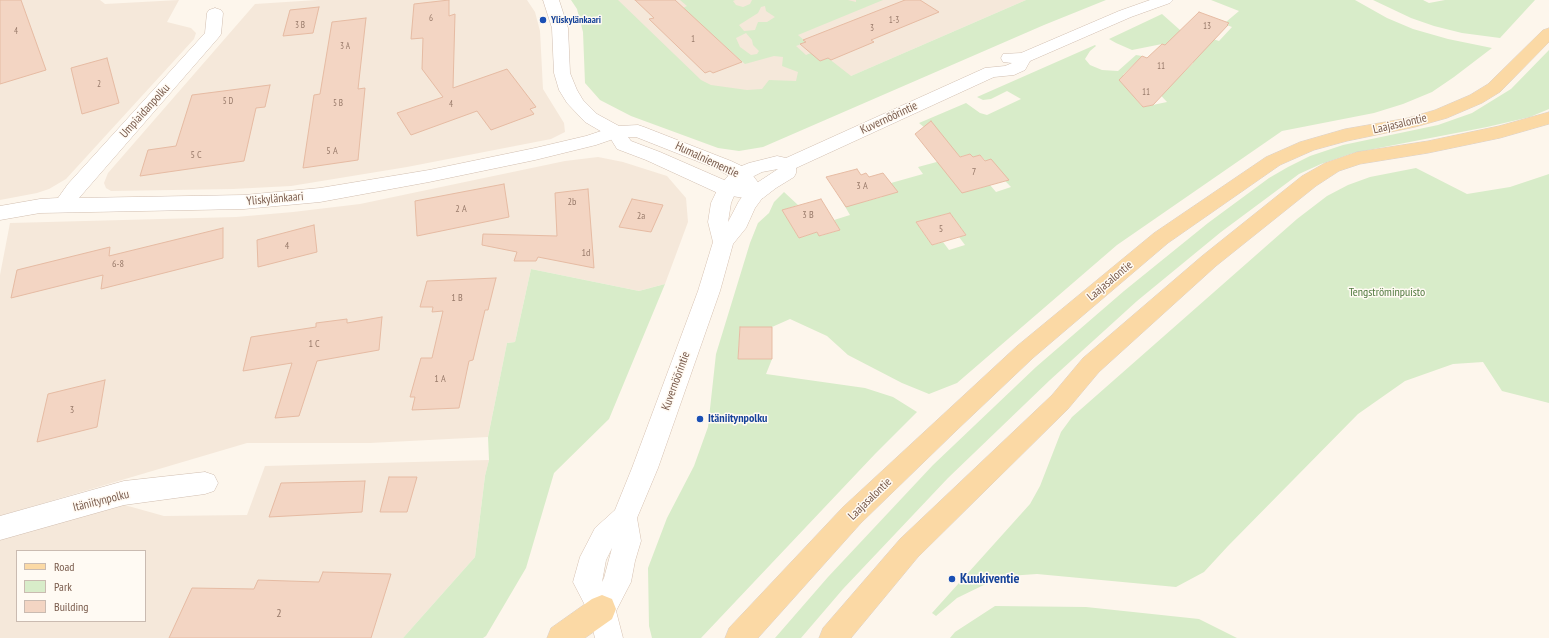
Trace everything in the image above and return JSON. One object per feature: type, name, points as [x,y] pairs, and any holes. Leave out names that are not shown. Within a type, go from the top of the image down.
[{"type":"main road","name":"Laajasalontie","points":[[739,638],[852,515],[948,423],[1025,352],[1162,238],[1273,161],[1307,146],[1345,135],[1402,124],[1441,114],[1476,99],[1494,88],[1549,33]]},
{"type":"main road","points":[[833,638],[909,548],[1060,402],[1091,366],[1209,261],[1308,181],[1332,167],[1357,158],[1428,147],[1500,132],[1549,118]]},
{"type":"main road","points":[[561,638],[606,625]]},
{"type":"street","name":"Humalniementie","points":[[551,0],[560,28],[562,73],[568,90],[576,104],[591,118],[616,132],[624,145],[653,156],[727,189],[756,193]]},
{"type":"street","name":"Kuvernöörintie","points":[[723,242],[718,222],[721,203],[727,189],[741,174],[756,167],[777,162],[787,165],[991,72],[1008,71],[1019,66],[1023,58],[1125,14],[1165,0]]},
{"type":"street","name":"Umpiaidanpolku","points":[[64,205],[75,189],[213,34],[215,12]]},
{"type":"street","name":"Humalniementie","points":[[616,132],[638,132],[671,144],[741,174],[756,193]]},
{"type":"street","name":"Yliskylänkaari","points":[[0,213],[40,206],[244,202],[320,195],[429,176],[528,156],[590,141],[616,132]]},
{"type":"street","name":"Kuvernöörintie","points":[[606,625],[617,582],[620,561],[628,541],[624,518],[645,468],[709,291],[723,242],[739,223],[746,206],[756,193],[769,183],[787,173],[787,165]]},
{"type":"street","name":"Itäniitynpolku","points":[[0,528],[124,493],[205,483]]},
{"type":"shaded area","points":[[0,0],[100,0],[105,4],[179,0],[167,22],[191,28],[196,33],[194,39],[66,179],[49,189],[37,193],[0,200]]},
{"type":"shaded area","points":[[317,0],[527,0],[535,12],[540,31],[543,89],[564,123],[565,132],[551,139],[407,167],[291,186],[233,189],[111,191],[106,188],[104,183],[108,173],[255,4]]},
{"type":"shaded area","points":[[583,0],[1026,0],[796,100],[662,80]]},
{"type":"shaded area","points":[[598,157],[623,162],[667,176],[686,198],[688,222],[665,284],[639,291],[531,269],[515,342],[507,343],[488,437],[370,443],[247,443],[0,516],[0,275],[10,223],[236,217],[293,212],[360,204],[565,161]]},
{"type":"shaded area","points":[[489,460],[485,476],[475,557],[403,638],[0,638],[0,540],[121,504],[164,516],[247,515],[265,466]]},
{"type":"green space","points":[[571,0],[618,0],[701,80],[711,85],[747,90],[762,89],[769,80],[796,81],[798,72],[782,66],[783,57],[774,56],[745,64],[683,8],[687,6],[680,0],[735,0],[733,1],[736,5],[743,7],[750,4],[752,0],[848,0],[856,2],[856,0],[883,0],[798,35],[806,42],[796,46],[806,55],[811,53],[820,61],[828,58],[851,76],[1026,0],[1106,0],[1044,25],[763,147],[739,151],[718,148],[631,116],[600,100],[585,83],[583,32],[577,9]],"holes":[[[765,6],[766,11],[775,17],[767,22],[758,22],[755,30],[744,31],[739,25],[758,13],[761,7]],[[746,33],[752,40],[753,45],[759,51],[757,54],[751,55],[740,47],[736,38]]]},
{"type":"green space","points":[[1211,0],[1355,0],[1387,18],[1413,29],[1448,39],[1492,48],[1432,92],[1403,104],[1374,113],[1282,131],[1117,245],[957,383],[929,394],[902,383],[848,355],[827,336],[790,319],[772,327],[740,327],[738,359],[772,359],[766,374],[865,388],[893,397],[917,412],[875,454],[701,638],[652,638],[649,626],[648,568],[667,518],[694,466],[708,427],[716,354],[750,243],[758,223],[769,213],[774,202],[784,192],[798,205],[783,210],[799,238],[817,232],[820,236],[840,230],[834,220],[850,215],[843,203],[861,198],[863,202],[882,197],[891,183],[923,174],[918,167],[959,156],[919,123],[966,103],[980,113],[987,115],[1021,99],[1007,91],[991,99],[983,100],[977,97],[1095,45],[1096,46],[1090,51],[1085,59],[1090,65],[1102,70],[1118,71],[1136,55],[1142,56],[1123,75],[1135,81],[1134,97],[1143,107],[1167,102],[1151,85],[1167,70],[1181,75],[1193,63],[1188,54],[1162,44],[1132,50],[1109,39],[1162,14],[1180,30],[1210,42],[1213,39],[1219,41],[1232,27],[1227,25],[1229,23],[1226,22],[1239,11]],"holes":[[[970,154],[973,157],[980,155],[1011,187],[996,192],[990,185],[977,189],[955,158]],[[950,213],[966,235],[959,237],[965,245],[949,250],[943,242],[932,245],[916,222]]]},
{"type":"green space","points":[[1373,0],[1423,0],[1429,3],[1445,0],[1535,0],[1500,38],[1462,33],[1434,26],[1411,18]]},
{"type":"green space","points":[[1549,50],[1549,109],[1530,117],[1487,127],[1353,153],[1321,164],[1299,174],[1221,232],[1137,301],[1050,380],[948,478],[843,589],[801,638],[775,638],[828,577],[933,465],[1036,367],[1124,291],[1208,223],[1269,178],[1310,156],[1343,145],[1438,125],[1472,113],[1511,89]]},
{"type":"green space","name":"Tengströminpuisto","points":[[1416,168],[1467,194],[1510,187],[1549,174],[1549,403],[1502,391],[1483,362],[1453,364],[1405,381],[1358,414],[1204,572],[1176,587],[1037,574],[1008,576],[992,581],[957,598],[936,616],[932,613],[1030,504],[1040,486],[1061,432],[1072,417],[1297,219],[1327,196],[1348,185],[1370,177]]},
{"type":"green space","points":[[531,269],[639,291],[665,284],[609,419],[554,473],[526,568],[486,636],[483,638],[403,638],[475,557],[485,476],[489,460],[488,437],[507,343],[515,342]]},
{"type":"green space","points":[[995,606],[1086,607],[1199,619],[1237,638],[950,638],[955,632]]},
{"type":"building","points":[[0,0],[21,0],[46,70],[0,84]]},
{"type":"building","points":[[449,0],[449,16],[455,14],[453,88],[507,69],[536,107],[530,109],[534,114],[491,130],[477,111],[411,135],[397,113],[443,97],[422,69],[423,38],[411,39],[414,4]]},
{"type":"building","points":[[635,0],[675,0],[742,62],[713,73],[710,71],[705,73],[649,19],[654,18]]},
{"type":"building","points":[[905,0],[920,0],[939,12],[871,40],[874,42],[831,60],[828,58],[820,61],[800,44],[806,42],[803,40]]},
{"type":"building","points":[[319,7],[313,33],[283,36],[290,10]]},
{"type":"building","points":[[1199,12],[1229,23],[1153,105],[1143,107],[1119,80],[1142,56],[1147,58],[1162,44],[1165,45]]},
{"type":"building","points":[[366,18],[358,89],[365,88],[358,160],[303,168],[314,95],[320,94],[332,22]]},
{"type":"building","points":[[107,58],[119,103],[82,114],[71,68]]},
{"type":"building","points":[[270,85],[265,107],[256,108],[244,161],[140,176],[148,150],[176,146],[192,95]]},
{"type":"building","points":[[931,121],[960,157],[970,154],[973,157],[980,155],[985,161],[991,159],[1009,180],[962,193],[915,134]]},
{"type":"building","points":[[857,169],[861,175],[866,173],[869,177],[883,173],[898,192],[846,207],[826,177]]},
{"type":"building","points":[[504,184],[509,217],[417,236],[415,201]]},
{"type":"building","points":[[588,189],[594,268],[538,257],[536,261],[514,261],[517,252],[482,245],[483,234],[557,236],[555,193]]},
{"type":"building","points":[[632,199],[663,205],[651,232],[619,227]]},
{"type":"building","points":[[821,199],[840,230],[819,236],[817,232],[799,238],[782,210]]},
{"type":"building","points":[[950,213],[966,235],[932,245],[916,222]]},
{"type":"building","points":[[314,225],[317,252],[258,267],[257,240]]},
{"type":"building","points":[[223,228],[223,258],[101,289],[103,275],[11,298],[17,270],[110,247],[109,256]]},
{"type":"building","points":[[496,278],[488,310],[485,310],[473,360],[469,361],[459,408],[412,410],[415,397],[410,397],[421,358],[432,358],[443,311],[432,312],[433,307],[420,307],[427,281]]},
{"type":"building","points":[[382,317],[379,350],[317,361],[299,416],[275,418],[292,363],[243,371],[251,337],[316,327],[316,323],[347,319],[347,323]]},
{"type":"building","points":[[740,327],[772,327],[772,359],[738,359]]},
{"type":"building","points":[[105,380],[97,427],[37,442],[48,394]]},
{"type":"building","points":[[389,477],[417,477],[407,512],[380,512]]},
{"type":"building","points":[[365,481],[362,512],[269,517],[281,483]]},
{"type":"building","points":[[323,572],[391,574],[371,638],[169,638],[192,588],[254,589],[258,580],[319,582]]},
{"type":"place","name":"Yliskylänkaari","points":[[543,20]]},
{"type":"place","name":"Itäniitynpolku","points":[[700,419]]},
{"type":"place","name":"Kuukiventie","points":[[952,579]]}]
